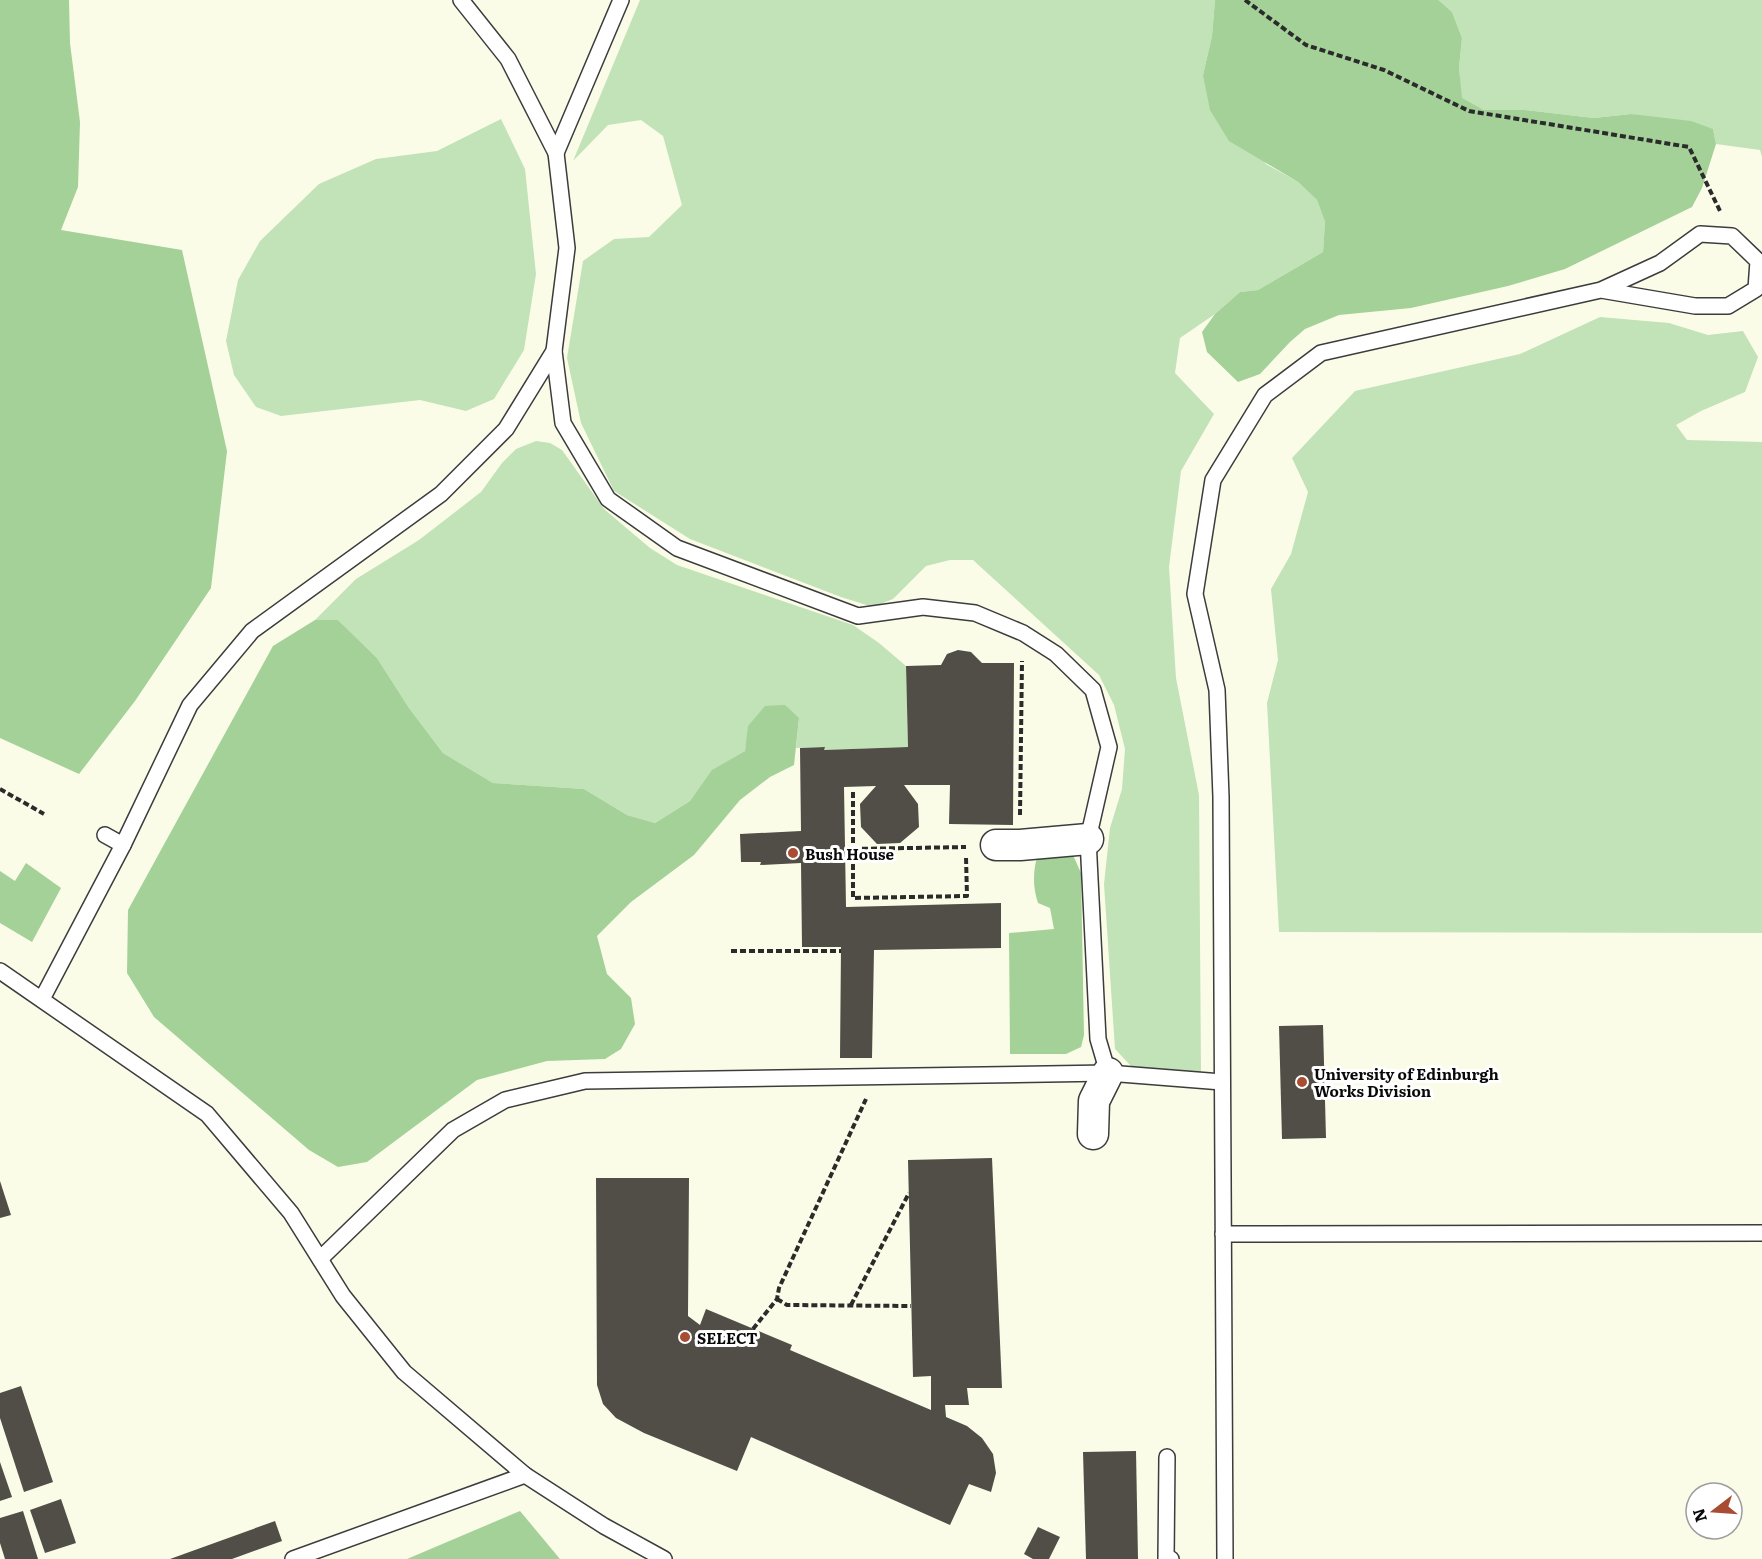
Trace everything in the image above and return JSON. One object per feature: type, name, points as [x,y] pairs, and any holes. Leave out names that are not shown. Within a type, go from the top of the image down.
[{"type":"street","points":[[1008,845],[1088,839]]},
{"type":"street","points":[[1093,1134],[1094,1101],[1108,1073]]},
{"type":"lane","points":[[461,0],[508,60],[556,153],[567,248],[554,351],[563,423],[608,499],[677,548],[858,616],[923,607],[975,613],[1023,633],[1056,654],[1092,690],[1109,747],[1088,839],[1098,1039],[1108,1073]]},
{"type":"lane","points":[[556,153],[621,0]]},
{"type":"lane","points":[[1225,1559],[1221,797],[1217,690],[1195,594],[1214,480],[1265,395],[1321,353],[1601,290],[1660,263],[1700,234],[1732,236],[1758,261],[1756,289],[1728,306],[1695,306],[1601,290]]},
{"type":"lane","points":[[42,999],[123,845],[190,705],[252,631],[441,494],[506,429],[554,351]]},
{"type":"lane","points":[[105,835],[123,845]]},
{"type":"lane","points":[[0,971],[207,1114],[291,1213],[343,1296],[404,1372],[525,1475],[604,1526],[664,1559]]},
{"type":"lane","points":[[320,1260],[453,1130],[505,1100],[585,1081],[1108,1073],[1222,1082]]},
{"type":"lane","points":[[1223,1234],[1762,1233]]},
{"type":"lane","points":[[1167,1457],[1166,1558],[1171,1559]]},
{"type":"lane","points":[[292,1559],[525,1475]]},
{"type":"path","points":[[1245,0],[1306,45],[1384,70],[1469,111],[1689,147],[1732,236]]},
{"type":"path","points":[[853,849],[1008,845],[1023,633]]},
{"type":"path","points":[[0,789],[44,814]]},
{"type":"path","points":[[853,792],[853,898],[967,896],[966,847]]},
{"type":"path","points":[[730,951],[841,951]]},
{"type":"path","points":[[753,1329],[777,1299],[779,1288],[866,1103],[867,1077]]},
{"type":"path","points":[[852,1305],[909,1193]]},
{"type":"path","points":[[777,1299],[787,1305],[911,1306]]},
{"type":"green space","points":[[0,0],[69,0],[70,43],[80,122],[78,187],[61,230],[182,250],[227,451],[211,588],[135,701],[79,774],[0,738]]},
{"type":"green space","points":[[640,0],[1215,0],[1212,36],[1203,75],[1266,164],[1298,182],[1317,200],[1325,222],[1323,252],[1258,290],[1240,292],[1215,314],[1180,338],[1175,373],[1214,414],[1181,471],[1169,567],[1176,678],[1199,795],[1201,1074],[1159,1075],[1131,1066],[1115,1049],[1104,884],[1110,828],[1122,789],[1125,749],[1114,705],[1099,675],[973,560],[950,560],[926,566],[893,599],[873,607],[690,539],[614,491],[581,423],[567,358],[583,261],[614,239],[649,237],[682,205],[663,136],[641,120],[608,125],[573,161]]},
{"type":"green space","points":[[1215,0],[1438,0],[1452,12],[1462,38],[1459,68],[1462,98],[1484,110],[1525,110],[1594,118],[1631,114],[1691,121],[1713,129],[1716,144],[1702,188],[1692,207],[1565,269],[1508,286],[1411,308],[1339,315],[1305,329],[1260,374],[1238,382],[1207,352],[1202,332],[1215,314],[1240,292],[1258,290],[1323,252],[1325,222],[1317,200],[1298,182],[1229,141],[1210,110],[1203,75],[1212,36]]},
{"type":"green space","points":[[1437,0],[1762,0],[1762,157],[1760,150],[1716,144],[1713,129],[1631,114],[1594,118],[1525,110],[1484,110],[1461,98],[1459,68],[1462,38],[1452,12]]},
{"type":"green space","points":[[501,119],[525,169],[536,274],[524,350],[494,399],[466,411],[420,400],[281,416],[256,407],[234,375],[226,341],[238,280],[260,241],[319,184],[376,159],[437,151]]},
{"type":"green space","points":[[1600,317],[1669,323],[1708,335],[1743,331],[1758,357],[1745,392],[1701,411],[1676,425],[1687,440],[1762,442],[1762,933],[1279,932],[1267,703],[1278,660],[1271,589],[1291,554],[1308,492],[1292,458],[1355,391],[1520,354]]},
{"type":"green space","points":[[536,441],[550,443],[562,450],[604,509],[650,548],[677,565],[853,625],[879,643],[906,666],[908,747],[824,750],[824,747],[796,748],[799,718],[749,726],[745,751],[713,770],[690,801],[655,823],[627,815],[584,789],[493,783],[443,753],[409,708],[377,658],[338,620],[315,620],[356,579],[419,540],[481,492],[502,463],[516,449]]},
{"type":"green space","points":[[315,620],[338,620],[377,658],[409,708],[443,753],[493,783],[584,789],[627,815],[655,823],[690,801],[712,770],[745,751],[748,726],[765,706],[785,705],[799,718],[794,765],[770,777],[740,800],[694,855],[631,902],[597,936],[607,974],[631,998],[635,1024],[621,1049],[605,1059],[547,1061],[477,1080],[367,1162],[338,1167],[309,1150],[154,1017],[127,973],[128,910],[273,646]]},
{"type":"green space","points":[[1039,851],[1073,855],[1081,873],[1084,1035],[1081,1047],[1066,1054],[1010,1054],[1009,933],[1054,929],[1050,908],[1038,903],[1035,890],[1034,870]]},
{"type":"green space","points":[[26,863],[61,888],[32,942],[0,923],[0,871],[15,881]]},
{"type":"green space","points":[[520,1511],[560,1559],[407,1559]]},
{"type":"building","name":"Bush House","points":[[958,650],[971,652],[982,663],[1014,663],[1013,825],[949,824],[950,785],[904,785],[918,804],[919,827],[900,843],[877,844],[861,827],[860,804],[876,786],[844,787],[846,907],[1001,903],[1001,948],[874,950],[872,1058],[840,1058],[841,947],[802,947],[801,863],[760,865],[761,862],[741,862],[740,834],[801,831],[800,748],[825,747],[824,750],[908,747],[906,666],[941,665],[947,654]]},
{"type":"building","name":"University of Edinburgh Works Division","points":[[1323,1025],[1326,1138],[1282,1139],[1279,1026]]},
{"type":"building","name":"SELECT","points":[[992,1158],[1002,1388],[967,1388],[969,1405],[945,1405],[946,1417],[967,1426],[982,1438],[993,1454],[996,1473],[991,1492],[969,1484],[950,1525],[751,1437],[737,1471],[644,1433],[616,1418],[603,1404],[597,1385],[596,1178],[689,1178],[688,1316],[700,1325],[706,1309],[792,1345],[790,1350],[931,1410],[931,1376],[913,1377],[908,1160]]},
{"type":"building","points":[[0,1181],[11,1215],[0,1218]]},
{"type":"building","points":[[21,1386],[53,1482],[24,1492],[0,1418],[0,1393]]},
{"type":"building","points":[[1136,1451],[1138,1559],[1086,1559],[1083,1452]]},
{"type":"building","points":[[0,1462],[12,1497],[0,1501]]},
{"type":"building","points":[[61,1499],[76,1543],[45,1553],[30,1510]]},
{"type":"building","points":[[23,1511],[38,1559],[5,1559],[0,1543],[0,1518]]},
{"type":"building","points":[[275,1521],[282,1541],[232,1559],[170,1559]]},
{"type":"building","points":[[1038,1527],[1060,1537],[1049,1559],[1033,1559],[1024,1554]]},
{"type":"place","name":"Bush House","points":[[793,853]]},
{"type":"place","name":"University of Edinburgh Works Division","points":[[1302,1082]]},
{"type":"place","name":"SELECT","points":[[685,1337]]}]
